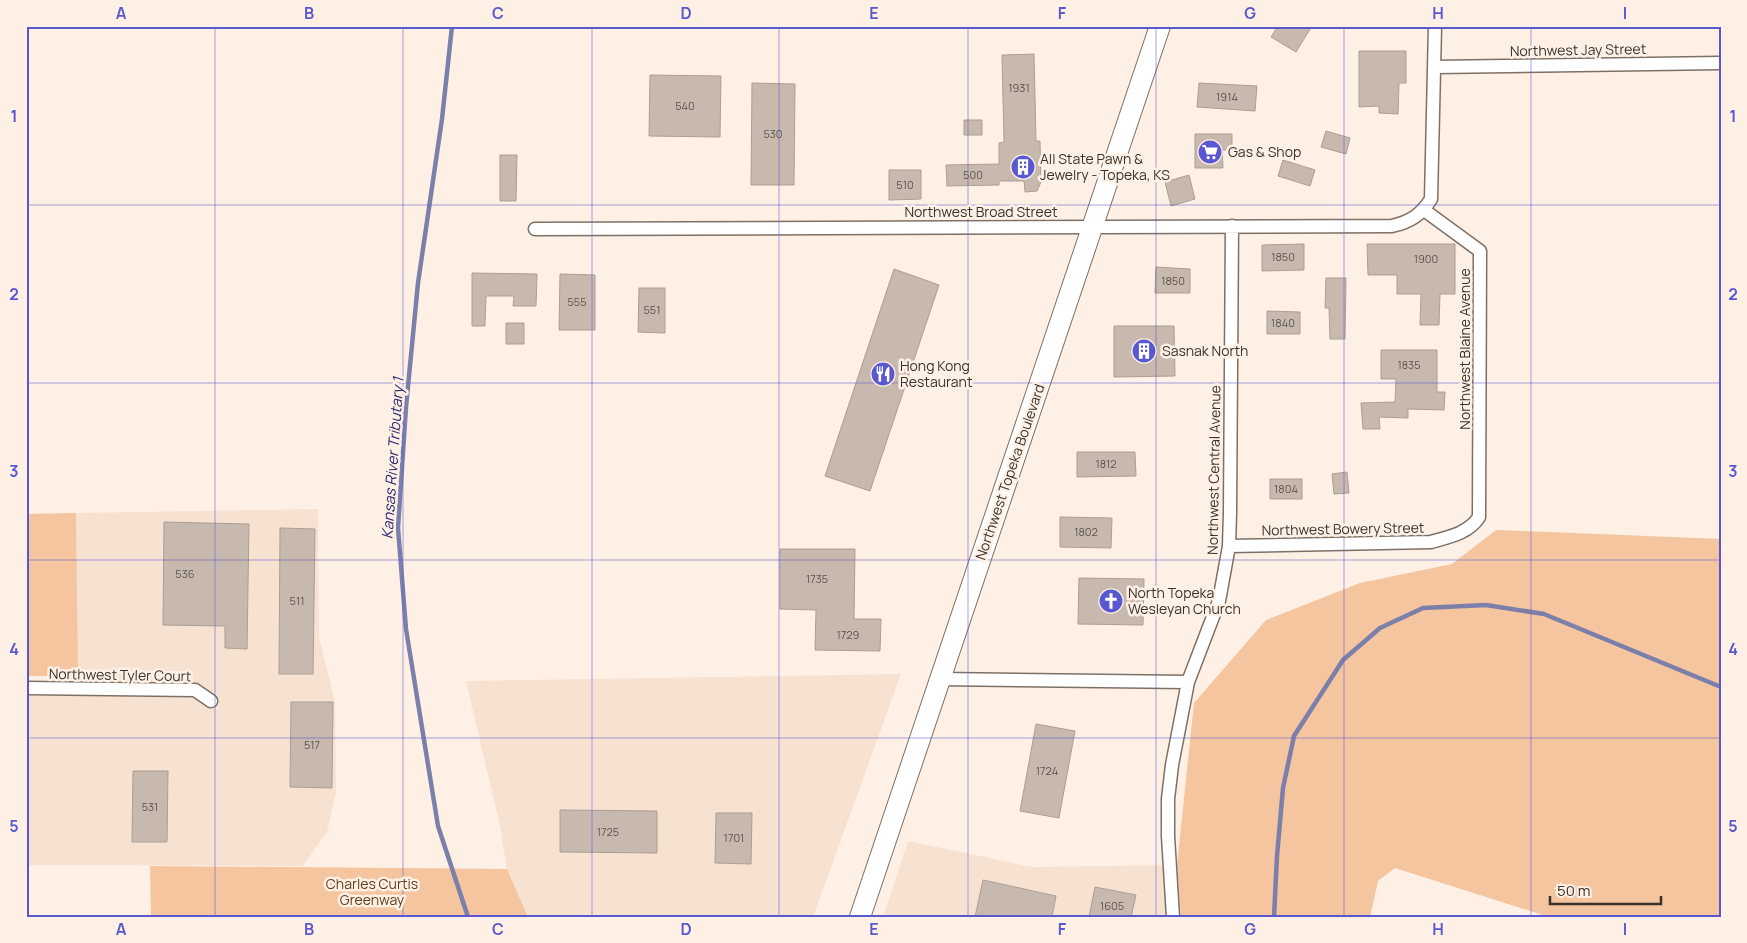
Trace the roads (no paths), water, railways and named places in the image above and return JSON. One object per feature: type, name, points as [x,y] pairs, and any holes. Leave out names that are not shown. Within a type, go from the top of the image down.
[{"type":"main road","name":"Northwest Topeka Boulevard","points":[[860,917],[1160,26]]},
{"type":"street","points":[[1424,210],[1430,199],[1435,26]]},
{"type":"street","name":"Northwest Jay Street","points":[[1435,67],[1721,63]]},
{"type":"street","name":"Northwest Broad Street","points":[[535,229],[1392,226],[1406,223],[1424,210]]},
{"type":"street","name":"Northwest Blaine Avenue","points":[[1424,210],[1480,251],[1479,517]]},
{"type":"street","name":"Northwest Central Avenue","points":[[1173,917],[1168,836],[1168,799],[1172,765],[1188,682],[1220,601],[1229,546],[1232,226]]},
{"type":"street","name":"Northwest Bowery Street","points":[[1229,546],[1432,542],[1474,525],[1479,517]]},
{"type":"street","points":[[940,679],[1188,682]]},
{"type":"street","name":"Northwest Tyler Court","points":[[26,688],[195,690],[211,701]]},
{"type":"waterway","name":"Kansas River Tributary 1","points":[[452,26],[442,119],[418,283],[406,407],[398,528],[406,629],[438,826],[468,917]]},
{"type":"waterway","points":[[1274,917],[1283,788],[1294,736],[1343,660],[1380,628],[1423,608],[1486,605],[1544,614],[1721,687]]},
{"type":"place","name":"Gas & Shop","points":[[1210,152]]},
{"type":"place","name":"All State Pawn & Jewelry - Topeka, KS","points":[[1023,167]]},
{"type":"place","name":"Sasnak North","points":[[1144,351]]},
{"type":"place","name":"Hong Kong Restaurant","points":[[883,374]]},
{"type":"place","name":"North Topeka Wesleyan Church","points":[[1111,601]]},
{"type":"park label","name":"Charles Curtis Greenway","points":[[372,892]]}]
